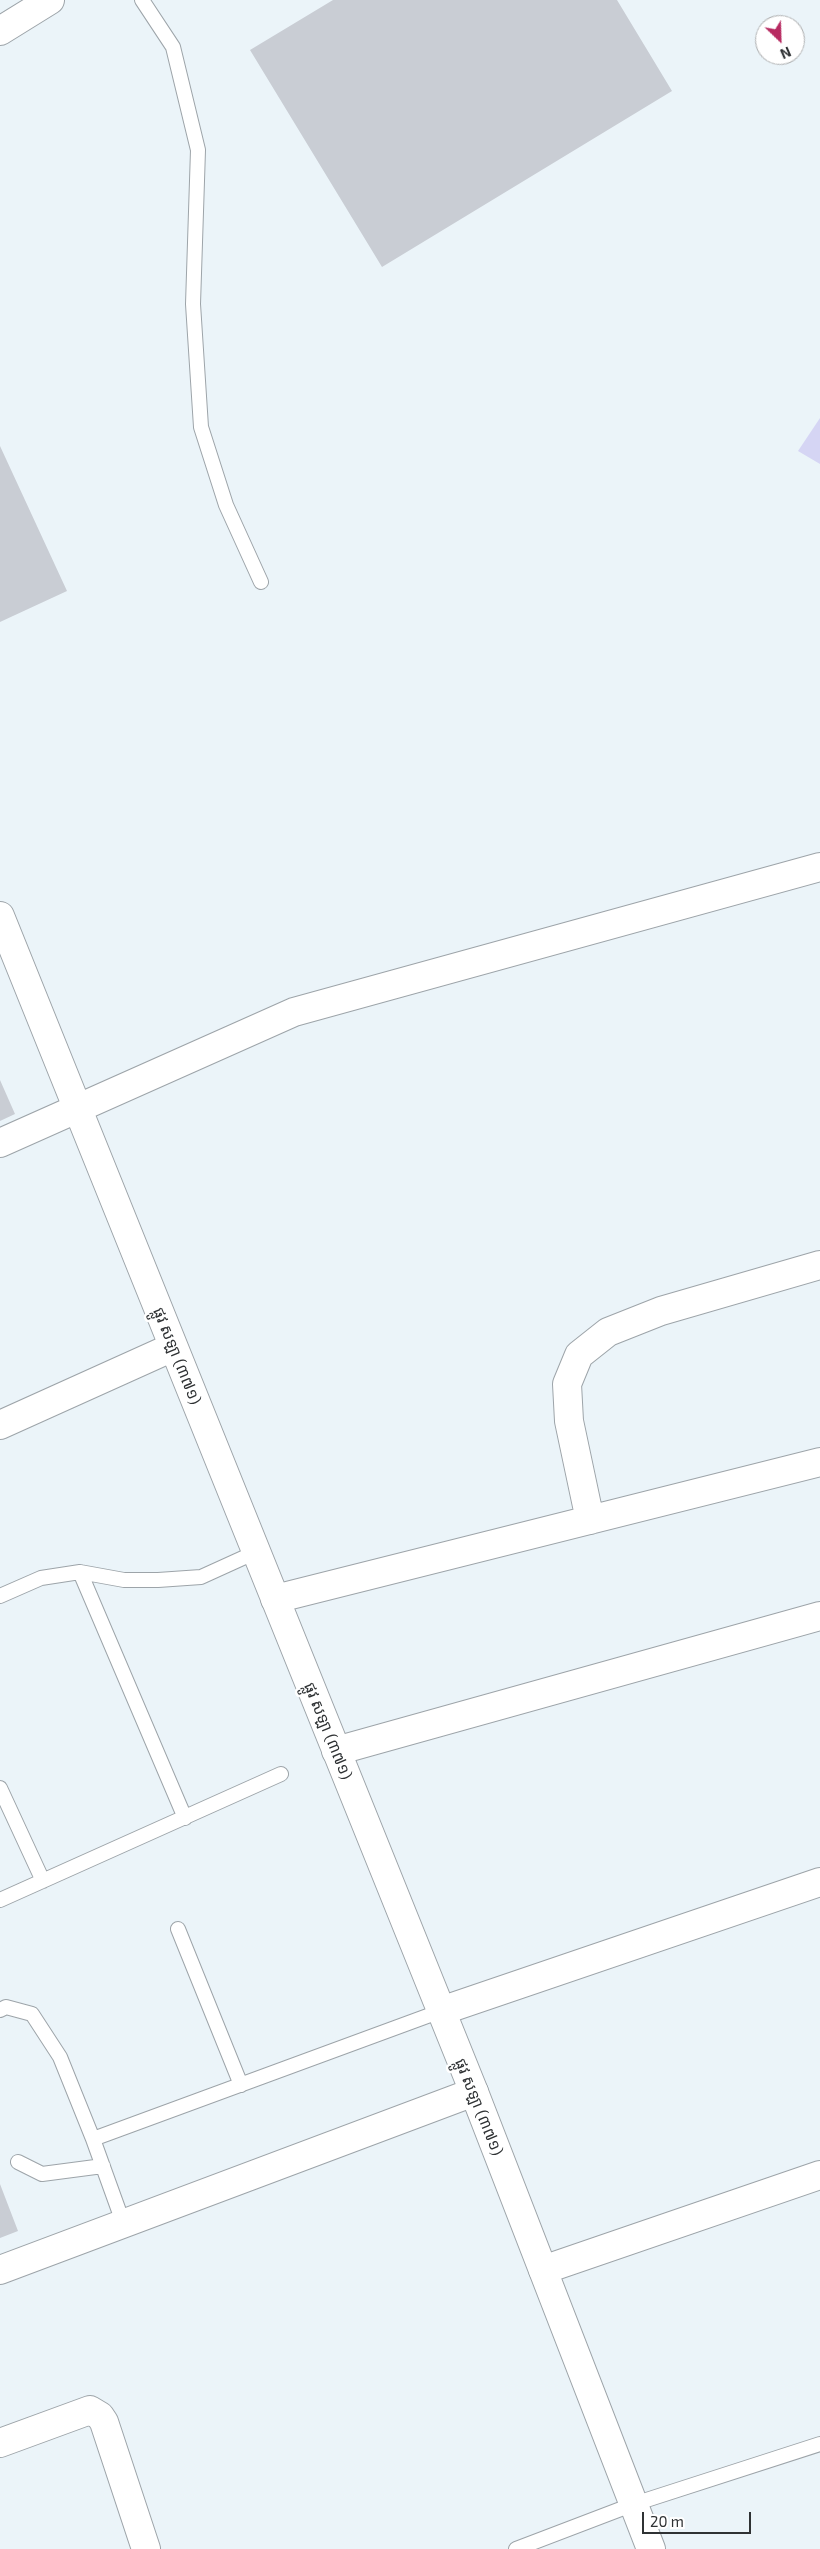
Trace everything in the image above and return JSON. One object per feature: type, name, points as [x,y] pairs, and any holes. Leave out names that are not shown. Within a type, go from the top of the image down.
[{"type":"street","points":[[0,31],[50,0]]},
{"type":"street","points":[[0,1143],[294,1012],[820,867]]},
{"type":"street","name":"ផ្លូវ សឡា (៣៧១)","points":[[0,916],[474,2092],[651,2549]]},
{"type":"street","points":[[590,1520],[569,1421],[567,1384],[579,1355],[608,1332],[661,1311],[820,1265]]},
{"type":"street","points":[[0,1425],[173,1347]]},
{"type":"street","points":[[275,1599],[820,1462]]},
{"type":"street","points":[[336,1751],[820,1616]]},
{"type":"street","points":[[441,2011],[820,1882]]},
{"type":"street","points":[[0,2270],[474,2092]]},
{"type":"street","points":[[543,2270],[820,2175]]},
{"type":"street","points":[[0,2443],[90,2410],[100,2416],[146,2549]]},
{"type":"lane","points":[[142,0],[173,47],[198,150],[193,304],[201,427],[226,505],[261,582]]},
{"type":"lane","points":[[0,1596],[41,1578],[80,1572],[124,1580],[201,1577],[256,1552]]},
{"type":"lane","points":[[80,1572],[185,1818]]},
{"type":"lane","points":[[0,1900],[281,1774]]},
{"type":"lane","points":[[0,1788],[43,1881]]},
{"type":"lane","points":[[178,1929],[241,2085]]},
{"type":"lane","points":[[0,2010],[6,2007],[32,2014],[60,2057],[93,2139],[124,2225]]},
{"type":"lane","points":[[93,2139],[441,2011]]},
{"type":"lane","points":[[18,2162],[42,2174],[103,2166]]},
{"type":"lane","points":[[516,2549],[634,2504],[820,2444]]},
{"type":"water","points":[[820,418],[820,464],[798,451]]},
{"type":"building","points":[[333,0],[617,0],[672,91],[382,267],[250,50]]},
{"type":"building","points":[[0,446],[67,591],[0,622]]},
{"type":"building","points":[[0,1080],[15,1114],[0,1121]]},
{"type":"building","points":[[0,2184],[18,2231],[0,2238]]}]
